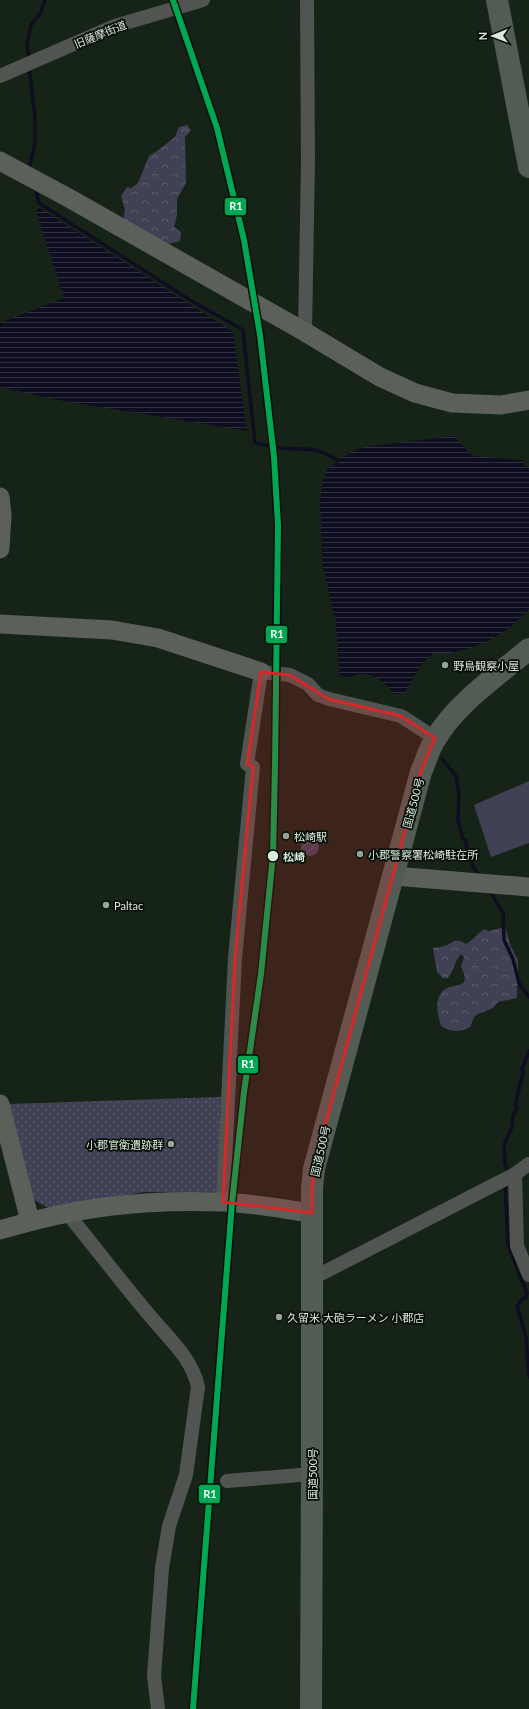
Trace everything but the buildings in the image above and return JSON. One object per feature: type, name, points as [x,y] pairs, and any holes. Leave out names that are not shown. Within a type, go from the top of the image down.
[{"type":"highway","points":[[497,0],[529,167]]},
{"type":"highway","name":"国道500号","points":[[310,1709],[312,1188],[318,1152],[421,772],[435,738],[452,716],[480,690],[529,649]]},
{"type":"street","name":"旧薩摩街道","points":[[0,76],[115,26],[203,0]]},
{"type":"street","points":[[305,332],[308,160],[307,0]]},
{"type":"street","points":[[0,161],[67,197],[281,320],[305,332],[380,377],[415,393],[452,403],[502,405],[529,400]]},
{"type":"street","points":[[0,497],[2,515],[0,549]]},
{"type":"street","points":[[0,624],[112,630],[158,638],[261,672],[290,675],[308,684],[318,695],[329,700],[400,716],[435,738]]},
{"type":"street","points":[[223,1202],[235,958],[253,767],[247,764],[261,672]]},
{"type":"street","points":[[394,876],[529,887]]},
{"type":"street","points":[[0,1104],[30,1221]]},
{"type":"street","points":[[312,1278],[515,1174],[529,1164]]},
{"type":"street","points":[[515,1174],[518,1246],[529,1274]]},
{"type":"street","points":[[0,1230],[67,1212],[122,1204],[223,1202],[312,1213]]},
{"type":"street","points":[[67,1212],[151,1318],[190,1363],[198,1386],[186,1475],[169,1526],[164,1553],[154,1676],[158,1709]]},
{"type":"street","points":[[227,1481],[312,1474]]},
{"type":"highlighted area","points":[[261,672],[290,675],[329,699],[401,716],[435,738],[421,772],[318,1152],[312,1188],[312,1213],[223,1202],[235,958],[253,767],[247,764]]},
{"type":"green space","points":[[187,125],[191,130],[185,137],[186,183],[177,199],[177,215],[174,227],[181,232],[180,241],[169,244],[123,220],[125,210],[121,196],[127,187],[131,188],[138,183],[149,156],[175,137],[179,127]]},
{"type":"green space","points":[[529,781],[529,843],[491,857],[474,805]]},
{"type":"green space","points":[[310,838],[316,841],[319,847],[316,853],[310,856],[304,853],[301,847],[304,841]]},
{"type":"green space","points":[[505,927],[511,947],[518,960],[517,998],[498,1002],[493,1008],[478,1014],[474,1017],[470,1027],[466,1029],[455,1031],[448,1030],[441,1026],[438,1013],[438,1000],[442,992],[446,989],[460,985],[465,980],[461,967],[464,957],[461,954],[448,978],[443,978],[437,972],[433,948],[445,946],[456,941],[466,944],[485,929],[489,931]]},
{"type":"green space","points":[[221,1097],[218,1192],[144,1192],[49,1208],[34,1200],[9,1104]]},
{"type":"shaded area","points":[[38,207],[233,332],[247,431],[63,401],[0,387],[0,323],[64,298],[37,214]]},
{"type":"shaded area","points":[[454,436],[473,456],[522,460],[524,466],[529,467],[529,609],[505,631],[486,642],[452,653],[433,653],[421,665],[405,692],[396,695],[375,677],[362,674],[349,678],[339,675],[336,622],[323,567],[320,499],[324,478],[328,468],[334,465],[337,460],[359,448]]},
{"type":"waterway","points":[[29,61],[27,44],[31,25],[41,12],[45,0]]},
{"type":"waterway","points":[[29,67],[35,117],[35,142],[30,166],[31,170]]},
{"type":"waterway","points":[[35,187],[39,203],[190,300],[243,330],[255,443],[280,448],[315,450],[337,460],[337,464]]},
{"type":"waterway","points":[[442,759],[456,776],[459,795],[458,820],[463,839],[466,841],[467,851],[469,852],[473,867],[480,876]]},
{"type":"waterway","points":[[490,891],[503,913],[504,940],[513,959],[519,983],[529,997]]},
{"type":"waterway","points":[[508,1172],[505,1164],[504,1145],[512,1127],[513,1116],[517,1108],[515,1106],[523,1072],[522,1069],[529,1051]]},
{"type":"waterway","points":[[505,1184],[508,1245],[527,1293],[526,1298],[523,1298],[517,1306],[526,1337],[529,1377]]},
{"type":"transit line","name":"R1","points":[[173,0],[217,128],[244,240],[260,335],[274,457],[278,525],[273,855],[261,974],[244,1092],[232,1203],[193,1709]]},
{"type":"place","name":"野鳥観察小屋","points":[[445,665]]},
{"type":"place","name":"松崎駅","points":[[286,836]]},
{"type":"place","name":"小郡警察署松崎駐在所","points":[[360,854]]},
{"type":"place","name":"松崎","points":[[273,856]]},
{"type":"place","name":"Paltac","points":[[106,905]]},
{"type":"place","name":"小郡官衛遺跡群","points":[[171,1144]]},
{"type":"place","name":"久留米 大砲ラーメン 小郡店","points":[[279,1317]]}]
